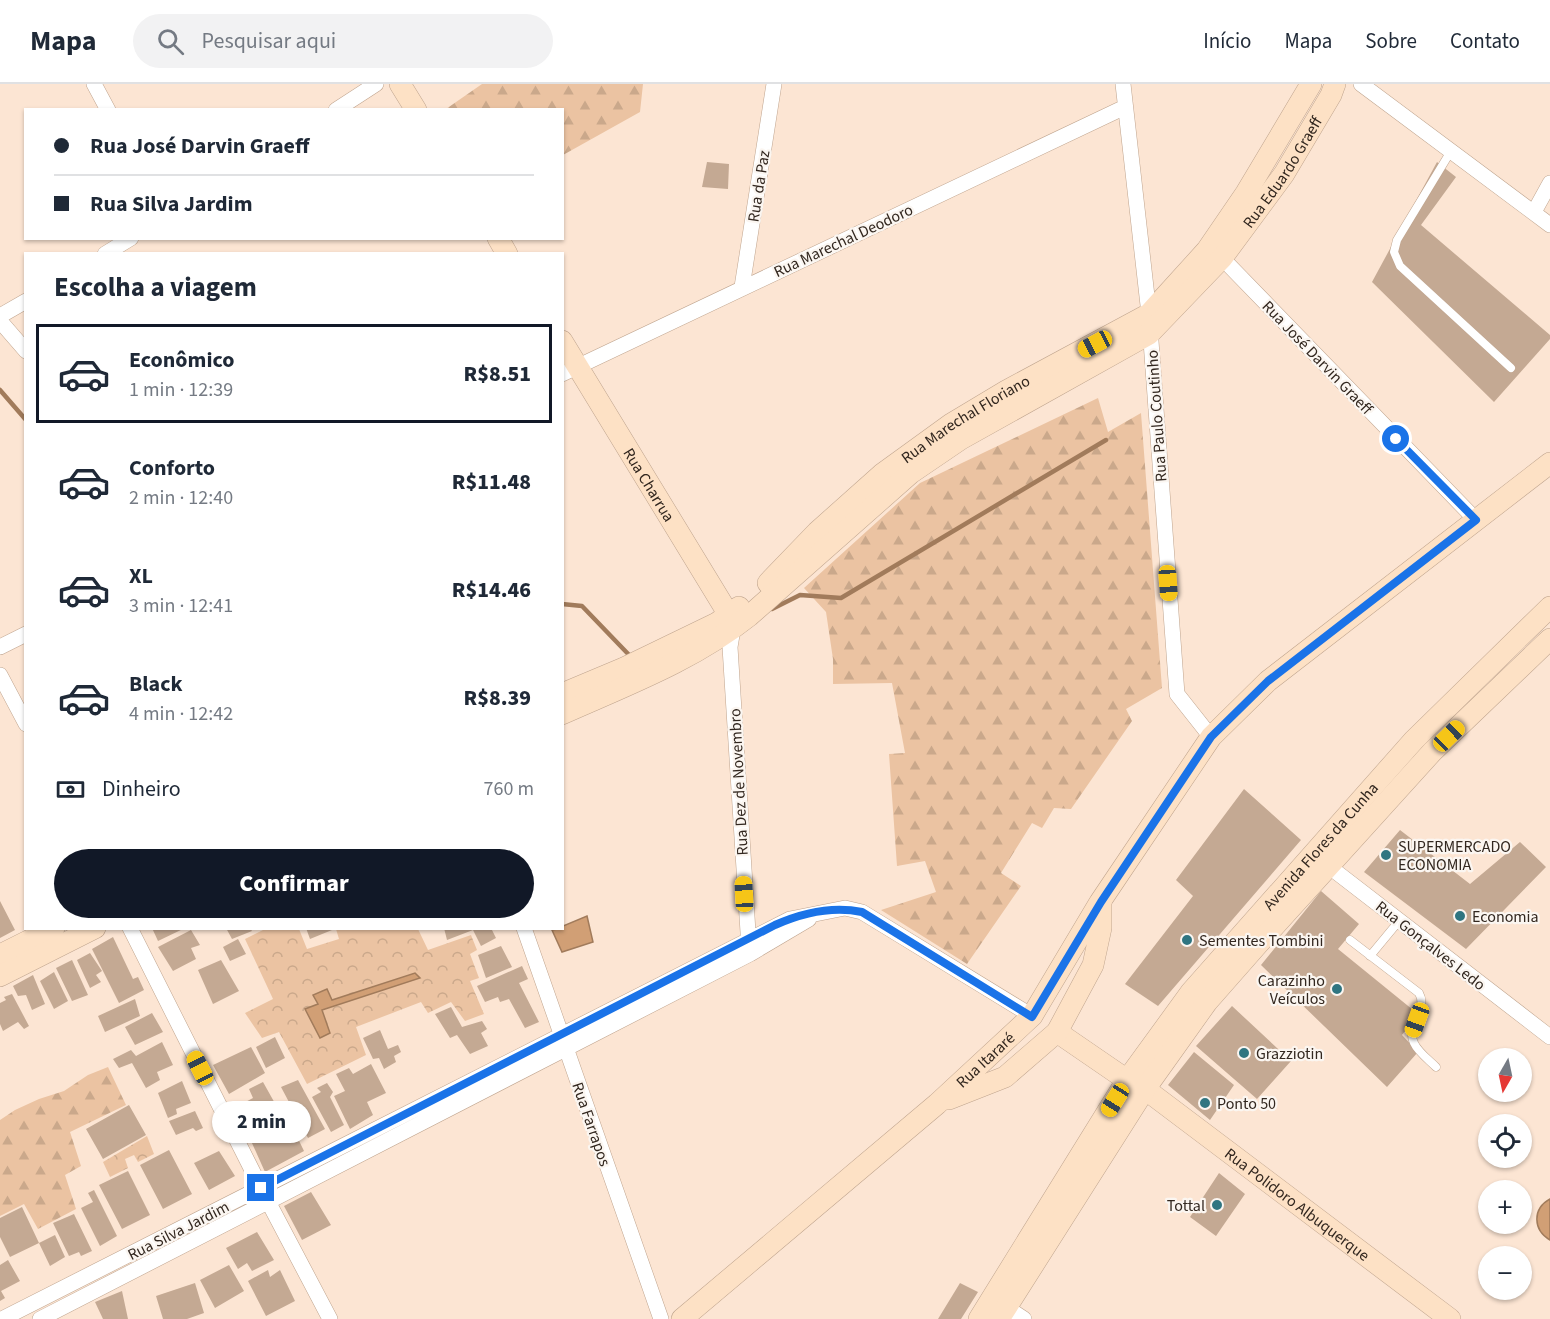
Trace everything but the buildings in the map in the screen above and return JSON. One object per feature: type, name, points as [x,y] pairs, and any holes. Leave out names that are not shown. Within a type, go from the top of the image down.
[{"type":"street","points":[[94,84],[107,108]]},
{"type":"street","points":[[339,108],[376,84]]},
{"type":"street","points":[[384,84],[399,108]]},
{"type":"street","points":[[400,84],[415,108]]},
{"type":"street","name":"Rua da Paz","points":[[742,287],[774,84]]},
{"type":"street","name":"Rua Paulo Coutinho","points":[[1123,84],[1149,324],[1177,694],[1211,737]]},
{"type":"street","name":"Rua Marechal Floriano","points":[[564,713],[647,676],[726,630],[911,473],[956,431],[1149,324],[1215,254],[1246,193],[1311,84]]},
{"type":"street","name":"Rua Eduardo Graeff","points":[[1215,254],[1284,174],[1331,95],[1335,84]]},
{"type":"street","points":[[1361,84],[1550,225]]},
{"type":"street","name":"Rua Marechal Deodoro","points":[[567,370],[1125,107]]},
{"type":"street","points":[[1534,212],[1550,183]]},
{"type":"street","points":[[108,252],[127,240]]},
{"type":"street","name":"Rua José Darvin Graeff","points":[[1215,254],[1476,520]]},
{"type":"street","points":[[0,316],[24,302]]},
{"type":"street","points":[[0,321],[24,349]]},
{"type":"street","name":"Rua Charrua","points":[[564,353],[567,370],[632,469],[726,630]]},
{"type":"street","name":"Rua Itararé","points":[[682,1319],[937,1104],[1032,1017],[1101,902],[1211,737],[1268,681],[1550,463]]},
{"type":"street","name":"Avenida Flores da Cunha","points":[[979,1319],[1136,1084],[1207,1002],[1414,740],[1550,607]]},
{"type":"street","name":"Rua Marechal Floriano","points":[[564,693],[726,630]]},
{"type":"street","name":"Rua Dez de Novembro","points":[[726,630],[749,946]]},
{"type":"street","points":[[0,646],[24,635]]},
{"type":"street","name":"Avenida Flores da Cunha","points":[[1320,859],[1550,639]]},
{"type":"street","points":[[0,675],[24,720]]},
{"type":"street","points":[[1414,740],[1432,752]]},
{"type":"street","name":"Rua Gonçalves Ledo","points":[[1320,859],[1550,1037]]},
{"type":"street","points":[[937,1104],[1005,1077],[1057,1032],[1093,965],[1101,928],[1101,902]]},
{"type":"street","name":"Rua Silva Jardim","points":[[40,1319],[269,1202],[350,1152],[749,946],[822,912],[845,908],[862,912],[1032,1017]]},
{"type":"street","points":[[0,955],[50,930]]},
{"type":"street","points":[[0,976],[90,930]]},
{"type":"street","points":[[131,930],[330,1319]]},
{"type":"street","name":"Rua Farrapos","points":[[525,930],[661,1319]]},
{"type":"street","name":"Rua Polidoro Albuquerque","points":[[1057,1032],[1136,1084],[1450,1319]]},
{"type":"street","name":"Avenida Flores da Cunha","points":[[1002,1313],[1136,1084]]},
{"type":"street","name":"Rua Silva Jardim","points":[[2,1319],[261,1188],[350,1152]]},
{"type":"street","points":[[166,1235],[174,1251]]},
{"type":"street","points":[[76,1281],[84,1296]]},
{"type":"street","points":[[1002,1313],[1024,1319]]},
{"type":"lane","points":[[1451,151],[1397,240],[1394,252],[1400,266],[1511,368]]},
{"type":"lane","points":[[1370,956],[1399,921]]},
{"type":"lane","points":[[1350,940],[1419,993],[1422,1006],[1412,1040],[1436,1067]]},
{"type":"green space","points":[[482,84],[643,84],[640,112],[564,154],[564,108],[447,108]]},
{"type":"green space","points":[[1098,398],[1108,432],[1141,413],[1162,688],[1126,709],[1132,721],[1071,809],[1054,808],[1042,828],[1032,823],[1001,873],[1021,886],[967,964],[881,910],[936,892],[925,861],[897,866],[889,754],[905,753],[892,683],[833,684],[833,659],[826,612],[804,588],[920,483]]},
{"type":"green space","points":[[263,930],[299,930],[307,949],[339,939],[336,930],[418,930],[428,950],[471,935],[477,950],[470,954],[479,978],[470,981],[484,1014],[465,1021],[451,1002],[428,1013],[421,1002],[356,1027],[366,1055],[307,1084],[279,1032],[262,1038],[245,1013],[273,999],[245,939]]},
{"type":"green space","points":[[108,1067],[126,1105],[70,1132],[81,1166],[65,1175],[76,1209],[38,1229],[24,1204],[0,1216],[0,1120],[15,1110],[64,1091],[88,1075]]},
{"type":"green space","points":[[147,1136],[154,1154],[138,1162],[134,1155],[125,1159],[128,1168],[110,1177],[103,1162]]},
{"type":"shaded area","points":[[587,916],[593,942],[562,952],[552,930],[564,930],[564,926]]},
{"type":"shaded area","points":[[415,973],[420,978],[322,1010],[330,1033],[320,1038],[305,1009],[318,1004],[313,995],[327,989],[332,1000]]},
{"type":"shaded area","points":[[1550,1199],[1550,1240],[1540,1231],[1537,1219],[1540,1208]]},
{"type":"waterway","points":[[0,390],[24,418]]},
{"type":"waterway","points":[[772,609],[800,595],[841,598],[1106,440]]},
{"type":"waterway","points":[[564,604],[582,606],[632,658]]},
{"type":"place","name":"SUPERMERCADO ECONOMIA","points":[[1386,855]]},
{"type":"place","name":"Economia","points":[[1460,916]]},
{"type":"place","name":"Sementes Tombini","points":[[1187,940]]},
{"type":"place","name":"Carazinho Veículos","points":[[1337,989]]},
{"type":"place","name":"Grazziotin","points":[[1244,1053]]},
{"type":"place","name":"Ponto 50","points":[[1205,1103]]},
{"type":"place","name":"Tottal","points":[[1217,1205]]},
{"type":"route","points":[[261,1188],[775,925],[804,915],[845,908],[862,912],[1032,1017],[1101,902],[1211,737],[1268,681],[1476,520],[1396,439]]}]
